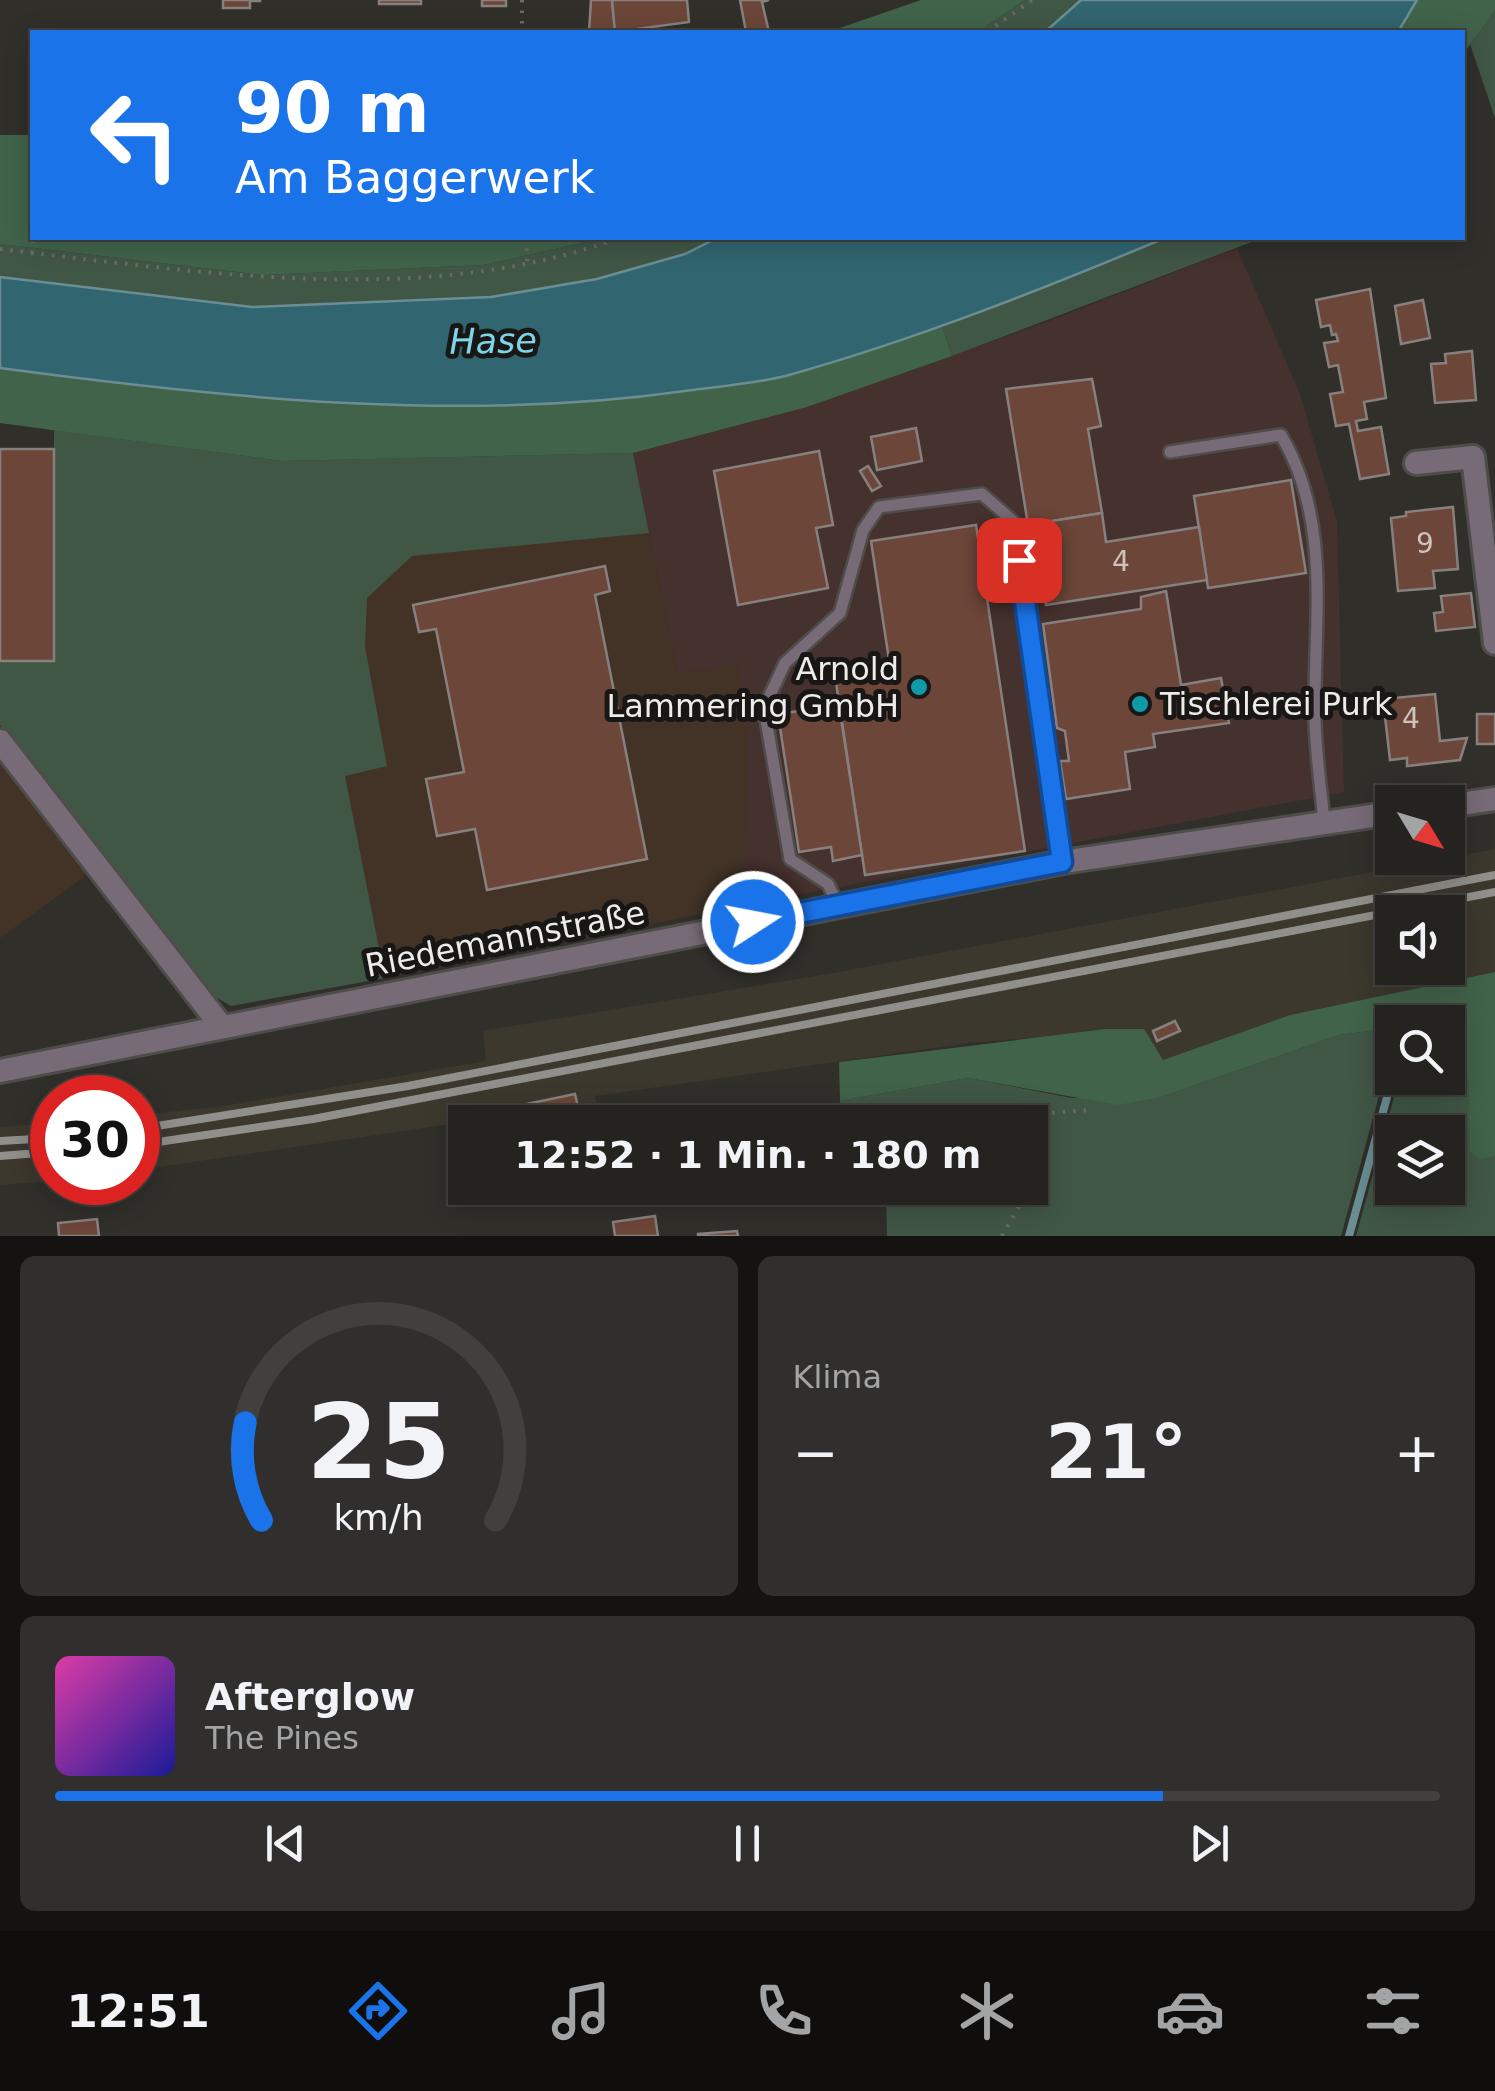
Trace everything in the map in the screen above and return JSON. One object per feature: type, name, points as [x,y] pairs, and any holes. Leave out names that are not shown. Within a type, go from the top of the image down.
[{"type":"street","points":[[1416,463],[1473,457],[1495,643]]},
{"type":"street","points":[[0,741],[222,1027]]},
{"type":"street","points":[[1465,803],[1495,799]]},
{"type":"street","name":"Riedemannstraße","points":[[0,1071],[1062,862],[1375,815]]},
{"type":"lane","points":[[1170,452],[1281,435],[1300,467],[1317,532],[1315,724],[1324,822]]},
{"type":"lane","points":[[838,905],[828,884],[790,858],[764,708],[786,664],[840,613],[862,530],[880,507],[982,494],[1014,522],[1062,862]]},
{"type":"path","points":[[522,0],[522,30]]},
{"type":"path","points":[[990,30],[1032,0]]},
{"type":"path","points":[[32,253],[34,240]]},
{"type":"path","points":[[526,240],[526,261]]},
{"type":"path","points":[[0,250],[263,280],[484,270],[612,240]]},
{"type":"path","points":[[1002,1236],[1036,1178],[1049,1113],[1092,1110]]},
{"type":"shaded area","points":[[1237,248],[1300,394],[1337,522],[1344,792],[749,904],[744,872],[737,663],[678,674],[633,453],[807,407],[1041,324]]},
{"type":"shaded area","points":[[633,453],[678,673],[738,663],[749,730],[744,872],[749,904],[385,978],[282,461]]},
{"type":"shaded area","points":[[0,741],[98,867],[0,938]]},
{"type":"shaded area","points":[[1495,849],[1495,972],[1465,978],[1465,895],[1375,895],[1375,985],[1433,985],[1290,1015],[1162,1061],[1143,1029],[969,1043],[595,1096],[596,1105],[448,1105],[448,1124],[160,1167],[160,1113],[217,1107],[486,1061],[483,1031],[833,973],[1375,871],[1375,875],[1465,875],[1465,855]]},
{"type":"shaded area","points":[[30,1125],[30,1183],[0,1185],[0,1127]]},
{"type":"green space","points":[[921,0],[1025,0],[981,30],[834,30]]},
{"type":"green space","points":[[1025,0],[1081,0],[1047,30],[981,30]]},
{"type":"green space","points":[[1417,0],[1495,0],[1495,10],[1465,51],[1465,30],[1399,30]]},
{"type":"green space","points":[[1495,10],[1495,118],[1470,44]]},
{"type":"green space","points":[[0,135],[30,135],[30,240],[595,240],[483,265],[263,275],[0,244]]},
{"type":"green space","points":[[595,240],[713,240],[685,254],[597,279],[491,297],[252,307],[0,277],[0,244],[263,275],[483,265]]},
{"type":"green space","points":[[1160,240],[1257,240],[952,356],[941,323],[1055,284]]},
{"type":"green space","points":[[941,323],[952,356],[807,407],[633,453],[282,461],[0,423],[0,368],[195,390],[392,404],[588,401],[686,392],[803,372]]},
{"type":"green space","points":[[54,430],[282,461],[633,453],[649,533],[412,556],[367,598],[365,647],[387,766],[345,776],[385,978],[231,1006],[212,995],[0,725],[0,661],[54,660]]},
{"type":"green space","points":[[1495,972],[1495,1156],[1479,1159],[1470,1152],[1465,1005],[1375,1005],[1375,1030],[1339,1035],[1161,1097],[1118,1105],[968,1078],[840,1101],[839,1062],[1106,1029],[1144,1029],[1163,1060],[1290,1015],[1433,985],[1465,985],[1465,978]]},
{"type":"green space","points":[[1375,1030],[1375,1095],[1379,1095],[1341,1236],[887,1236],[886,1205],[1048,1205],[1048,1105],[840,1105],[840,1101],[968,1078],[1072,1098],[1161,1097],[1339,1035]]},
{"type":"green space","points":[[1495,1074],[1495,1236],[1356,1236],[1375,1167],[1375,1205],[1465,1205],[1465,1115],[1389,1115],[1395,1095],[1465,1095],[1465,1079]]},
{"type":"water","points":[[1081,0],[1417,0],[1399,30],[1047,30]]},
{"type":"water","name":"Hase","points":[[713,240],[1160,240],[885,346],[776,378],[685,391],[600,400],[428,406],[256,397],[0,368],[0,277],[252,307],[491,297],[597,279],[685,254]]},
{"type":"building","points":[[223,0],[260,1],[250,1],[250,8],[223,8]]},
{"type":"building","points":[[379,0],[421,0],[421,4],[379,4]]},
{"type":"building","points":[[482,0],[506,0],[506,6],[482,6]]},
{"type":"building","points":[[591,0],[612,0],[615,30],[589,30]]},
{"type":"building","points":[[612,0],[687,0],[689,22],[615,30]]},
{"type":"building","points":[[740,0],[769,0],[762,2],[769,30],[746,30]]},
{"type":"building","points":[[1370,289],[1386,398],[1364,402],[1367,419],[1356,421],[1358,431],[1381,427],[1389,474],[1360,479],[1349,424],[1336,426],[1330,394],[1343,392],[1338,365],[1329,367],[1324,343],[1338,341],[1330,325],[1321,327],[1316,300]]},
{"type":"building","points":[[1423,300],[1430,338],[1401,344],[1395,306]]},
{"type":"building","points":[[1472,351],[1476,400],[1435,403],[1431,364],[1446,363],[1445,354]]},
{"type":"building","points":[[1092,379],[1101,426],[1088,429],[1102,513],[1028,525],[1006,389]]},
{"type":"building","points":[[916,428],[922,461],[877,470],[871,437]]},
{"type":"building","points":[[0,449],[54,449],[54,661],[0,661]]},
{"type":"building","points":[[819,451],[833,525],[816,528],[828,588],[738,605],[714,471]]},
{"type":"building","points":[[868,466],[881,486],[872,491],[860,471]]},
{"type":"building","points":[[1291,480],[1306,573],[1208,588],[1194,496]]},
{"type":"building","points":[[1453,507],[1458,569],[1433,571],[1435,588],[1398,591],[1391,518],[1406,516],[1406,512]]},
{"type":"building","points":[[1102,513],[1106,542],[1199,527],[1207,580],[1046,605],[1033,524]]},
{"type":"building","name":"Arnold Lammering GmbH","points":[[976,525],[1025,851],[865,875],[834,669],[889,660],[871,541]]},
{"type":"building","points":[[605,566],[610,591],[595,595],[647,859],[487,890],[475,829],[437,836],[426,779],[464,772],[436,629],[419,632],[413,605]]},
{"type":"building","name":"Tischlerei Purk","points":[[1166,591],[1181,685],[1221,678],[1229,723],[1153,734],[1155,747],[1125,752],[1130,789],[1066,799],[1060,761],[1069,761],[1065,731],[1057,728],[1043,624],[1141,609],[1141,597]]},
{"type":"building","points":[[1471,593],[1475,627],[1436,631],[1434,613],[1443,612],[1441,596]]},
{"type":"building","points":[[1435,694],[1440,741],[1467,738],[1460,760],[1407,766],[1407,758],[1390,760],[1383,699]]},
{"type":"building","points":[[839,705],[862,855],[833,861],[831,847],[799,852],[778,714]]},
{"type":"building","points":[[1477,714],[1495,714],[1495,744],[1477,744]]},
{"type":"building","points":[[1175,1021],[1180,1031],[1157,1041],[1153,1031]]},
{"type":"building","points":[[575,1094],[578,1105],[522,1105]]},
{"type":"building","points":[[655,1216],[658,1236],[615,1236],[613,1222]]},
{"type":"building","points":[[97,1219],[99,1236],[59,1236],[58,1223]]},
{"type":"building","points":[[737,1231],[738,1236],[698,1236],[698,1234]]},
{"type":"waterway","points":[[1349,1236],[1388,1095]]},
{"type":"railway","points":[[160,1125],[408,1086],[1495,875]]},
{"type":"railway","points":[[160,1142],[313,1119],[1495,892]]},
{"type":"railway","points":[[0,1141],[30,1139]]},
{"type":"railway","points":[[0,1156],[30,1154]]},
{"type":"place","name":"Arnold Lammering GmbH","points":[[919,687]]},
{"type":"place","name":"Tischlerei Purk","points":[[1140,704]]},
{"type":"route","points":[[753,922],[1062,862],[1019,560]]}]
